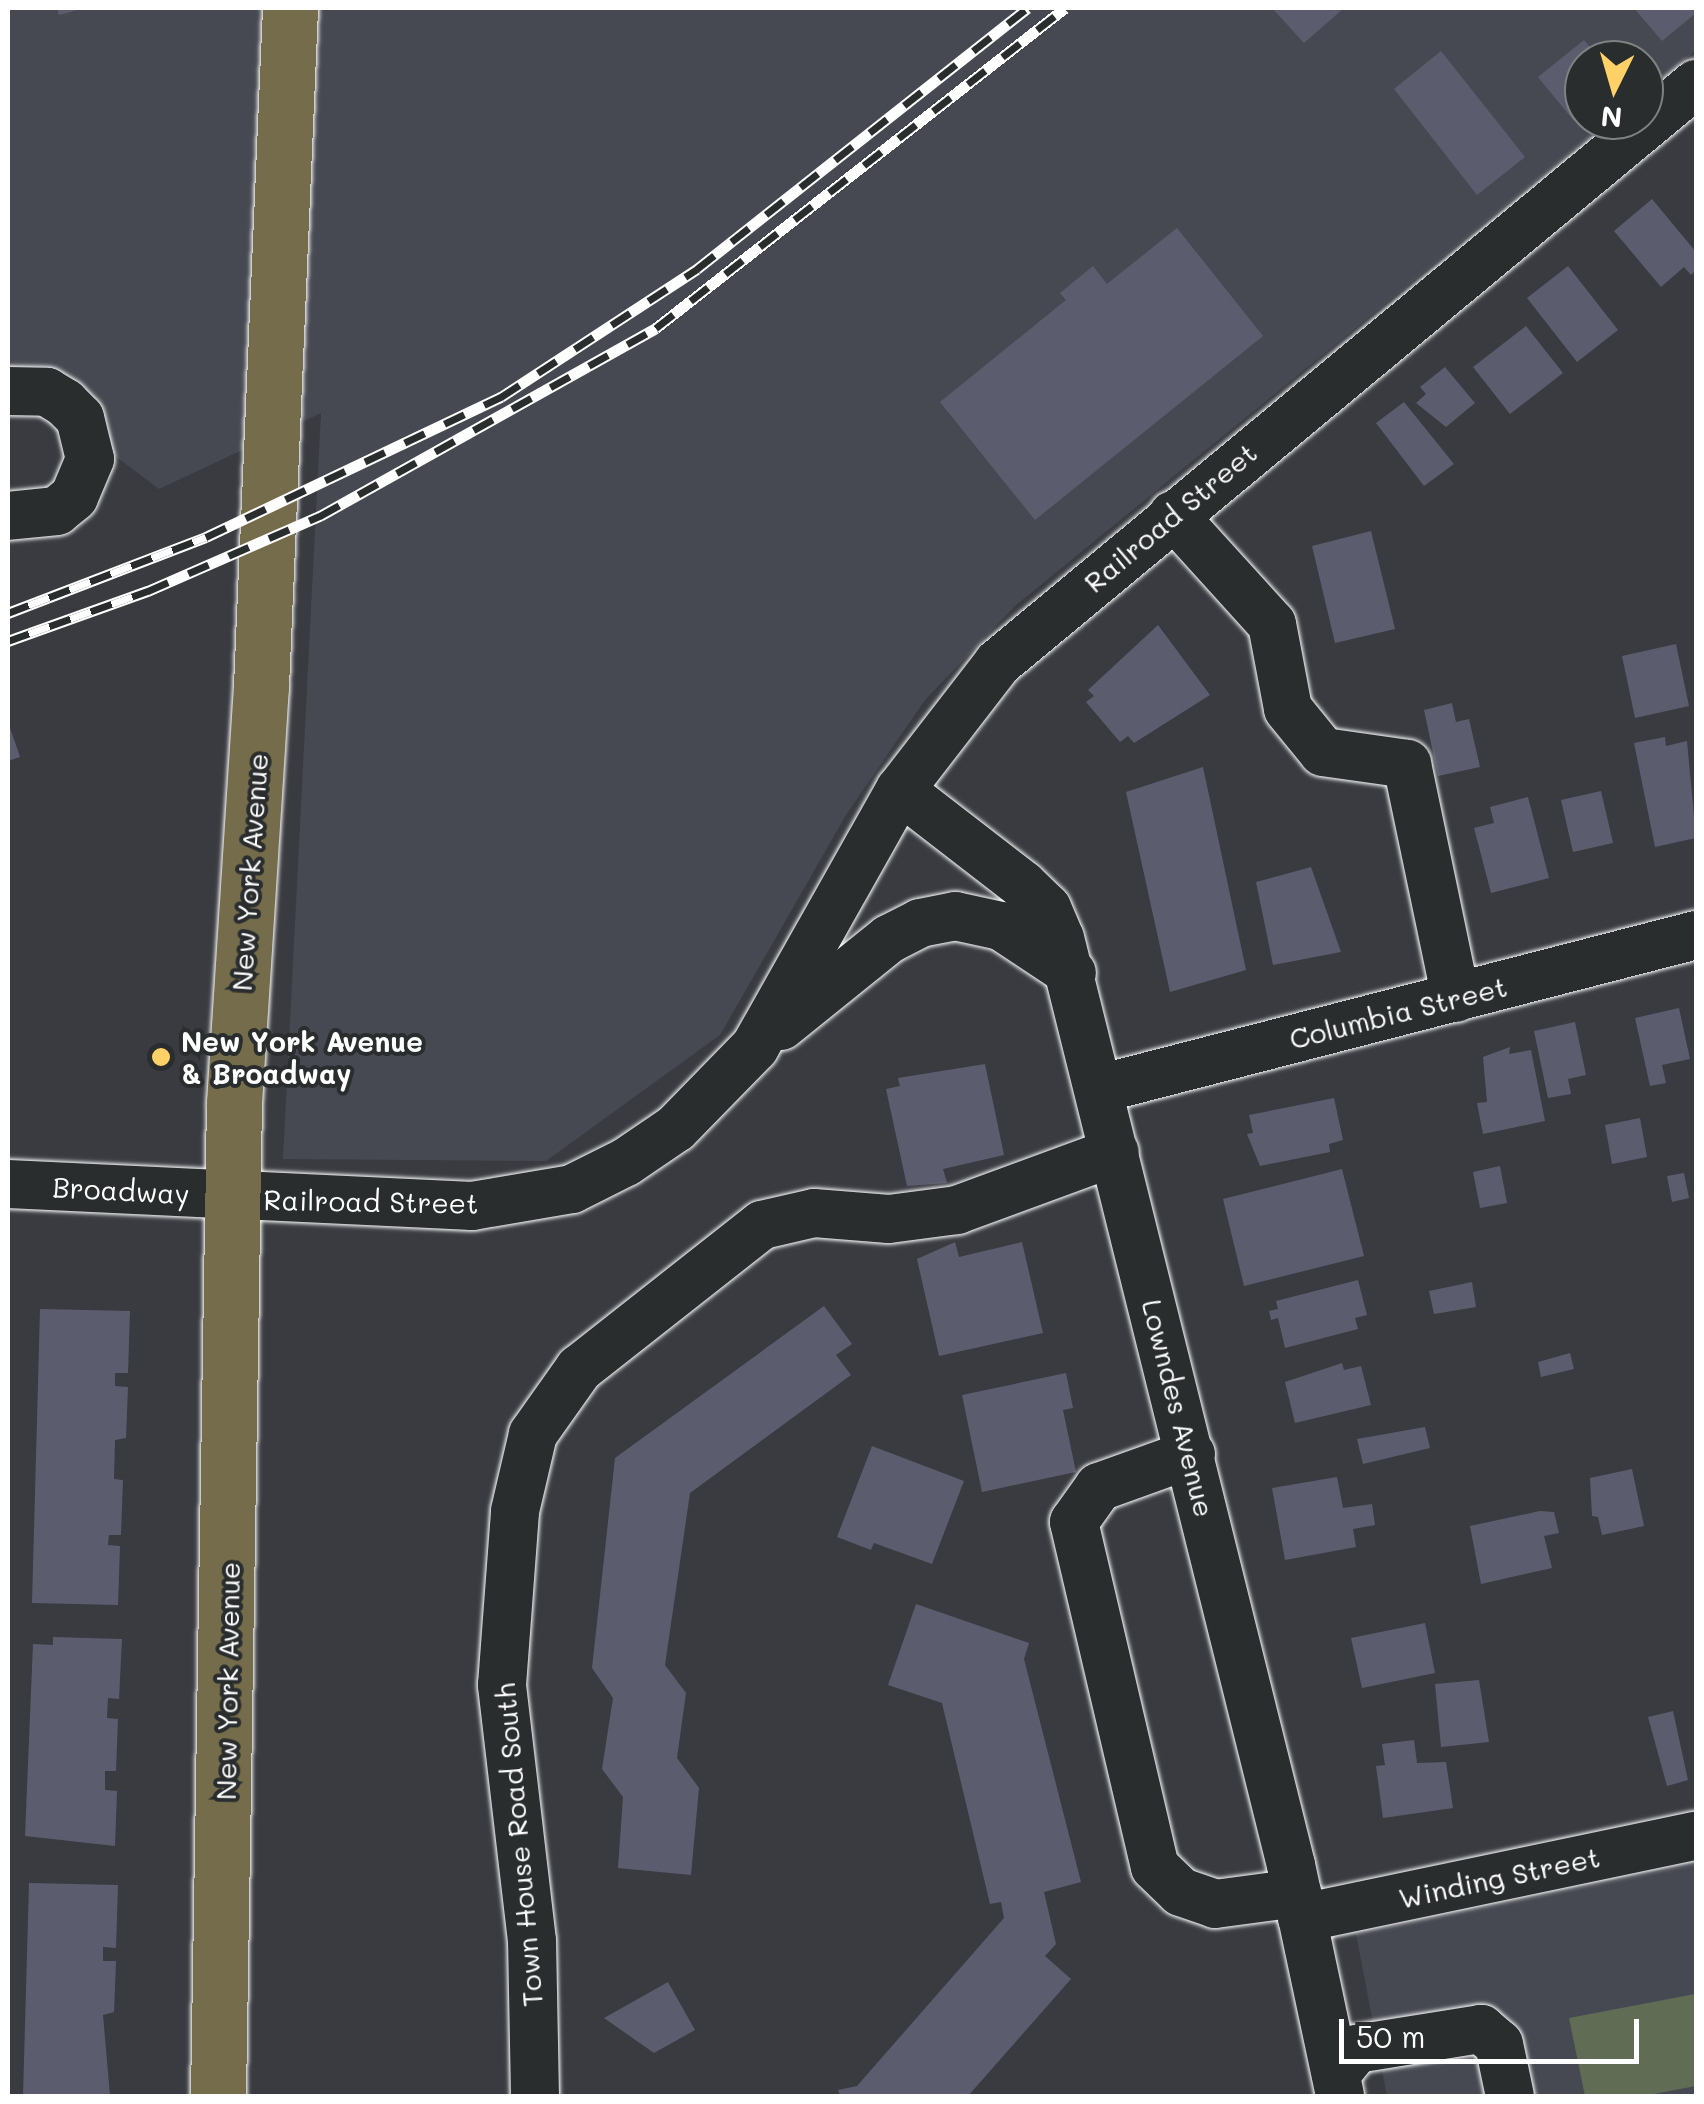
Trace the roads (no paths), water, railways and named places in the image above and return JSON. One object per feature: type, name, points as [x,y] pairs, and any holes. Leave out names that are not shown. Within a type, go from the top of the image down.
[{"type":"main road","name":"New York Avenue","points":[[218,2096],[234,1104],[261,686],[290,8]]},
{"type":"street","name":"Railroad Street","points":[[755,1047],[900,790],[998,663],[1696,84]]},
{"type":"street","points":[[8,391],[46,392],[65,403],[80,418],[90,458],[74,498],[57,511],[8,516]]},
{"type":"street","points":[[1173,515],[1272,624],[1288,709],[1323,752],[1407,764],[1456,998]]},
{"type":"street","name":"Lowndes Avenue","points":[[900,790],[1047,908],[1072,974],[1300,1906],[1338,2085]]},
{"type":"street","name":"Railroad Street","points":[[235,1198],[472,1206],[572,1189],[676,1128],[755,1047],[889,938],[920,922],[955,916],[1001,926],[1072,974]]},
{"type":"street","name":"Columbia Street","points":[[1099,1088],[1696,935]]},
{"type":"street","name":"Town House Road South","points":[[535,2096],[532,1941],[502,1685],[516,1510],[533,1434],[579,1368],[762,1226],[814,1213],[889,1219],[956,1210],[1114,1152]]},
{"type":"street","name":"Broadway","points":[[8,1184],[235,1198]]},
{"type":"street","name":"Winding Street","points":[[1191,1454],[1099,1487],[1074,1522],[1155,1866],[1181,1892],[1215,1904],[1300,1906],[1696,1836]]},
{"type":"street","points":[[1338,2085],[1356,2049],[1481,2029],[1499,2044],[1510,2096]]},
{"type":"railway","points":[[8,613],[206,537],[501,397],[697,269],[1027,8]]},
{"type":"railway","points":[[8,641],[148,591],[320,516],[656,328],[1065,8]]},
{"type":"place","name":"New York Avenue & Broadway","points":[[161,1057]]}]
